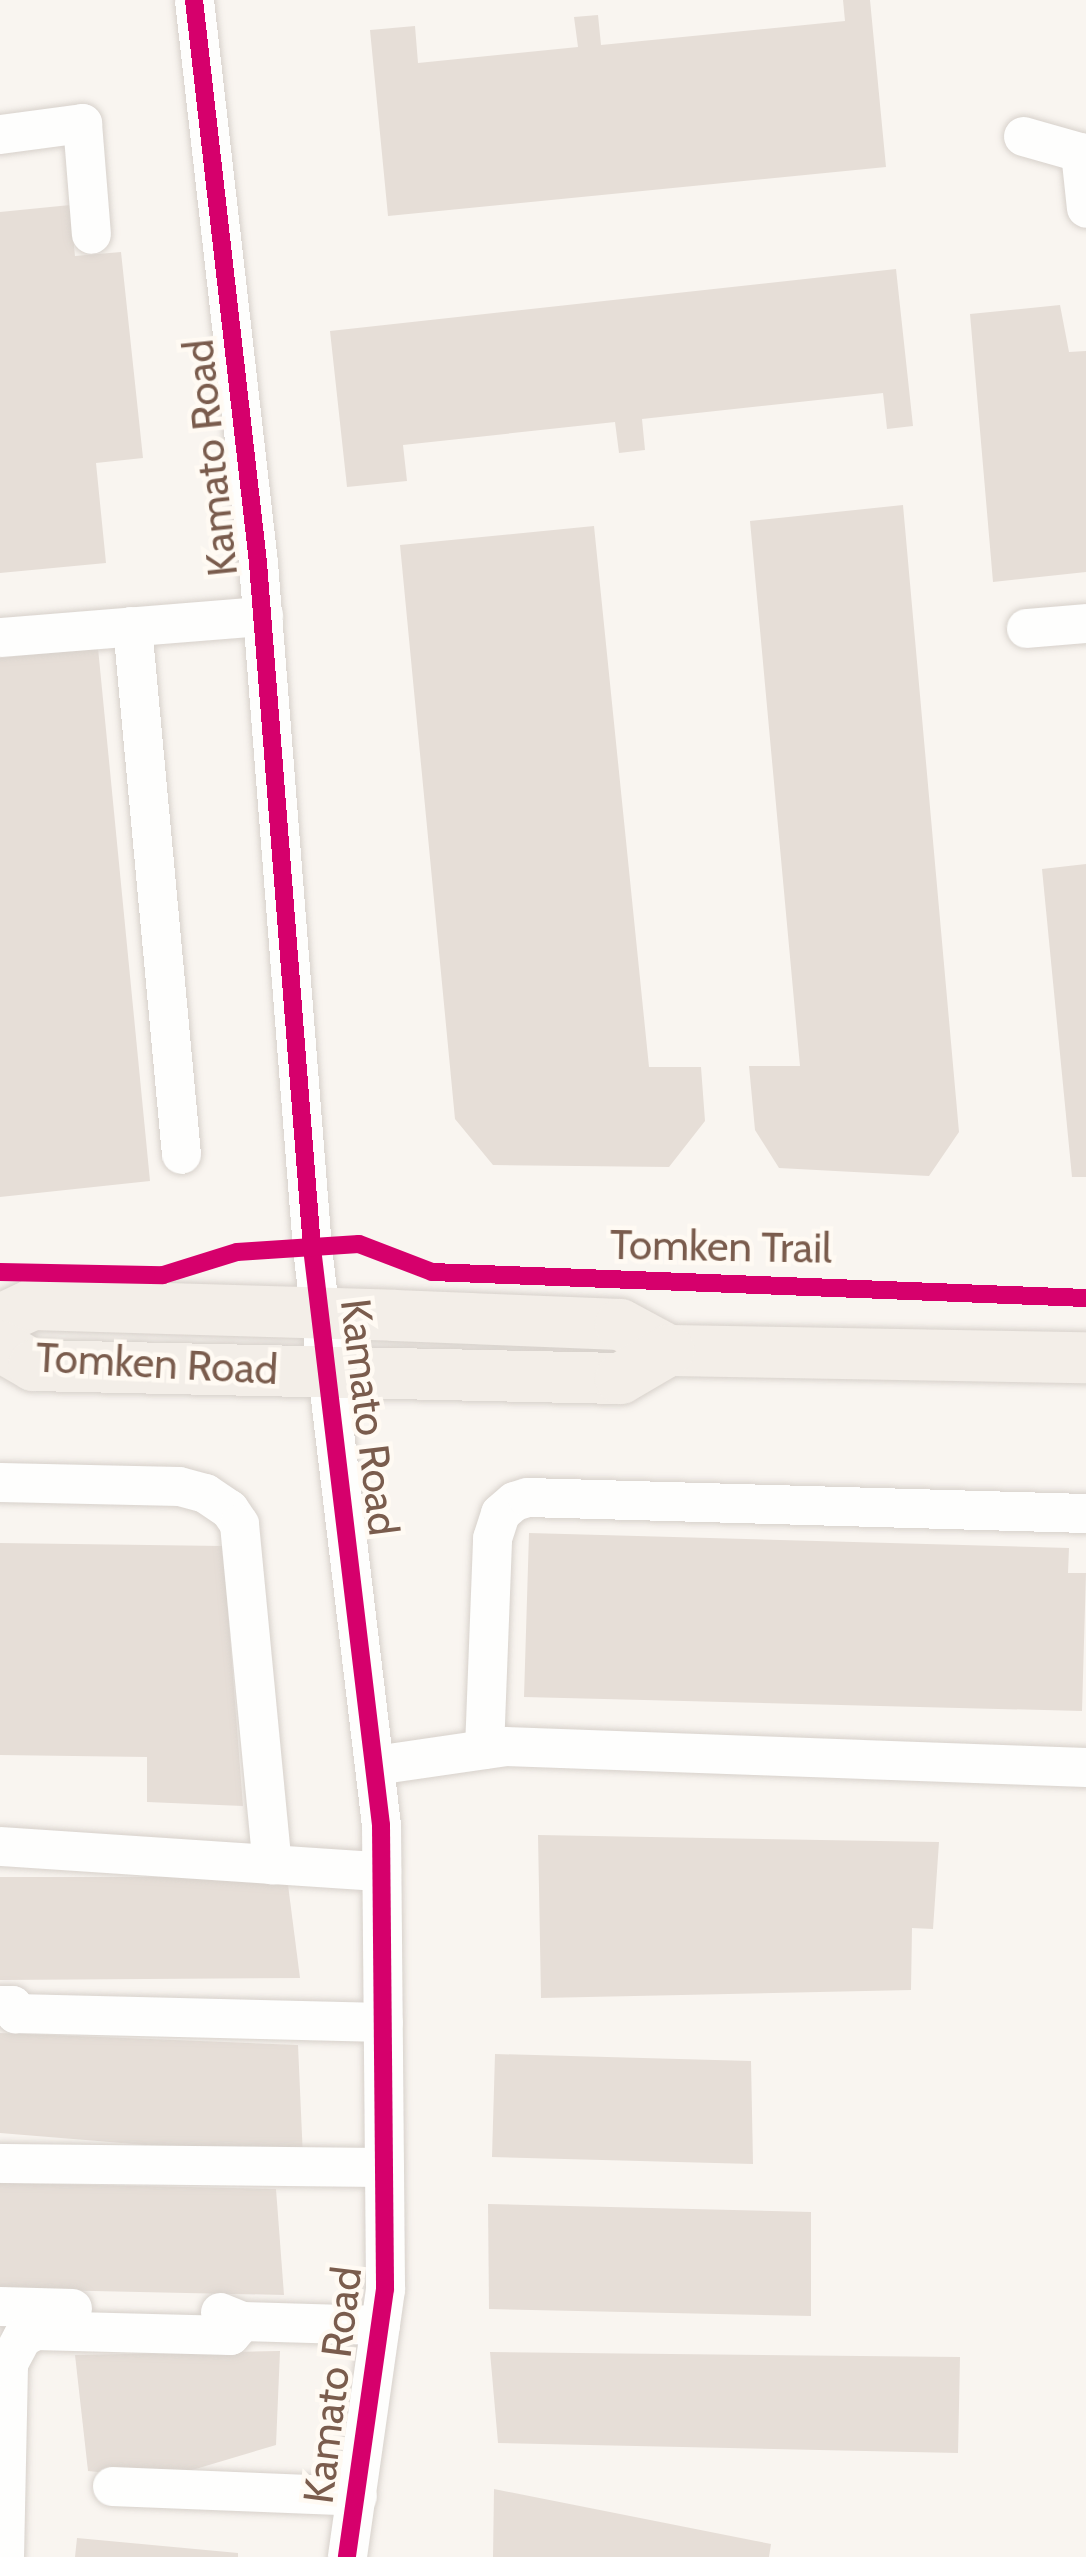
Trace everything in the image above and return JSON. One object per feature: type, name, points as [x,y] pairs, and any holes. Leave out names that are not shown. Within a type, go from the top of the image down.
[{"type":"main road","name":"Tomken Road","points":[[0,1319],[32,1304],[322,1312],[620,1324],[668,1350],[1086,1357]]},
{"type":"main road","name":"Tomken Road","points":[[0,1346],[33,1365],[620,1378],[668,1350]]},
{"type":"street","name":"Kamato Road","points":[[194,0],[263,616],[312,1248],[375,1765],[381,1871],[385,2289],[346,2557]]},
{"type":"street","points":[[0,134],[82,123],[91,234]]},
{"type":"street","points":[[1023,136],[1083,153],[1086,208]]},
{"type":"street","points":[[0,637],[263,616]]},
{"type":"street","points":[[1026,628],[1086,622]]},
{"type":"street","points":[[132,626],[182,1154]]},
{"type":"street","points":[[0,1482],[179,1486],[205,1492],[239,1524],[272,1864]]},
{"type":"street","points":[[484,1749],[492,1538],[500,1513],[514,1501],[1086,1514]]},
{"type":"street","points":[[375,1765],[484,1749],[1086,1767]]},
{"type":"street","points":[[0,1846],[381,1871]]},
{"type":"street","points":[[5,2013],[383,2021]]},
{"type":"street","points":[[0,2163],[384,2167]]},
{"type":"street","points":[[0,2306],[230,2312],[242,2321],[380,2325]]},
{"type":"street","points":[[4,2557],[8,2363],[22,2337],[35,2330],[230,2335],[242,2321]]},
{"type":"street","points":[[112,2486],[357,2496]]},
{"type":"building","points":[[843,0],[870,0],[886,167],[388,216],[370,30],[415,26],[418,63],[578,47],[574,17],[598,15],[601,45],[845,21]]},
{"type":"building","points":[[70,205],[75,256],[121,252],[143,458],[96,463],[106,563],[0,573],[0,212]]},
{"type":"building","points":[[896,269],[913,426],[887,429],[883,393],[642,419],[645,450],[619,453],[615,422],[403,445],[407,481],[347,487],[330,331]]},
{"type":"building","points":[[1060,305],[1069,352],[1086,351],[1086,572],[993,582],[970,314]]},
{"type":"building","points":[[903,505],[959,1132],[929,1176],[779,1168],[755,1130],[749,1066],[800,1066],[750,521]]},
{"type":"building","points":[[594,526],[649,1067],[701,1067],[705,1121],[669,1167],[493,1165],[455,1119],[400,545]]},
{"type":"building","points":[[98,648],[150,1181],[0,1197],[0,658]]},
{"type":"building","points":[[1086,864],[1086,1177],[1072,1177],[1042,869]]},
{"type":"building","points":[[529,1533],[1069,1548],[1068,1573],[1086,1573],[1082,1711],[524,1697]]},
{"type":"building","points":[[0,1543],[223,1546],[243,1806],[147,1802],[147,1757],[0,1755]]},
{"type":"building","points":[[538,1835],[939,1842],[933,1929],[912,1928],[911,1990],[541,1998]]},
{"type":"building","points":[[0,1877],[287,1877],[300,1978],[0,1980]]},
{"type":"building","points":[[0,2033],[298,2045],[303,2158],[0,2133]]},
{"type":"building","points":[[495,2054],[751,2061],[753,2164],[492,2157]]},
{"type":"building","points":[[0,2183],[276,2189],[284,2295],[0,2289]]},
{"type":"building","points":[[488,2204],[811,2212],[811,2316],[489,2309]]},
{"type":"building","points":[[280,2351],[276,2445],[162,2479],[88,2471],[75,2355]]},
{"type":"building","points":[[490,2352],[960,2357],[958,2453],[498,2443]]},
{"type":"building","points":[[494,2489],[771,2544],[769,2557],[493,2557]]},
{"type":"building","points":[[77,2538],[238,2553],[238,2557],[75,2557]]},
{"type":"cycle path","points":[[194,0],[258,563],[312,1248],[381,1825],[385,2289],[347,2557]]},
{"type":"cycle path","name":"Tomken Trail","points":[[0,1272],[163,1275],[237,1252],[359,1244],[432,1272],[1086,1298]]}]
